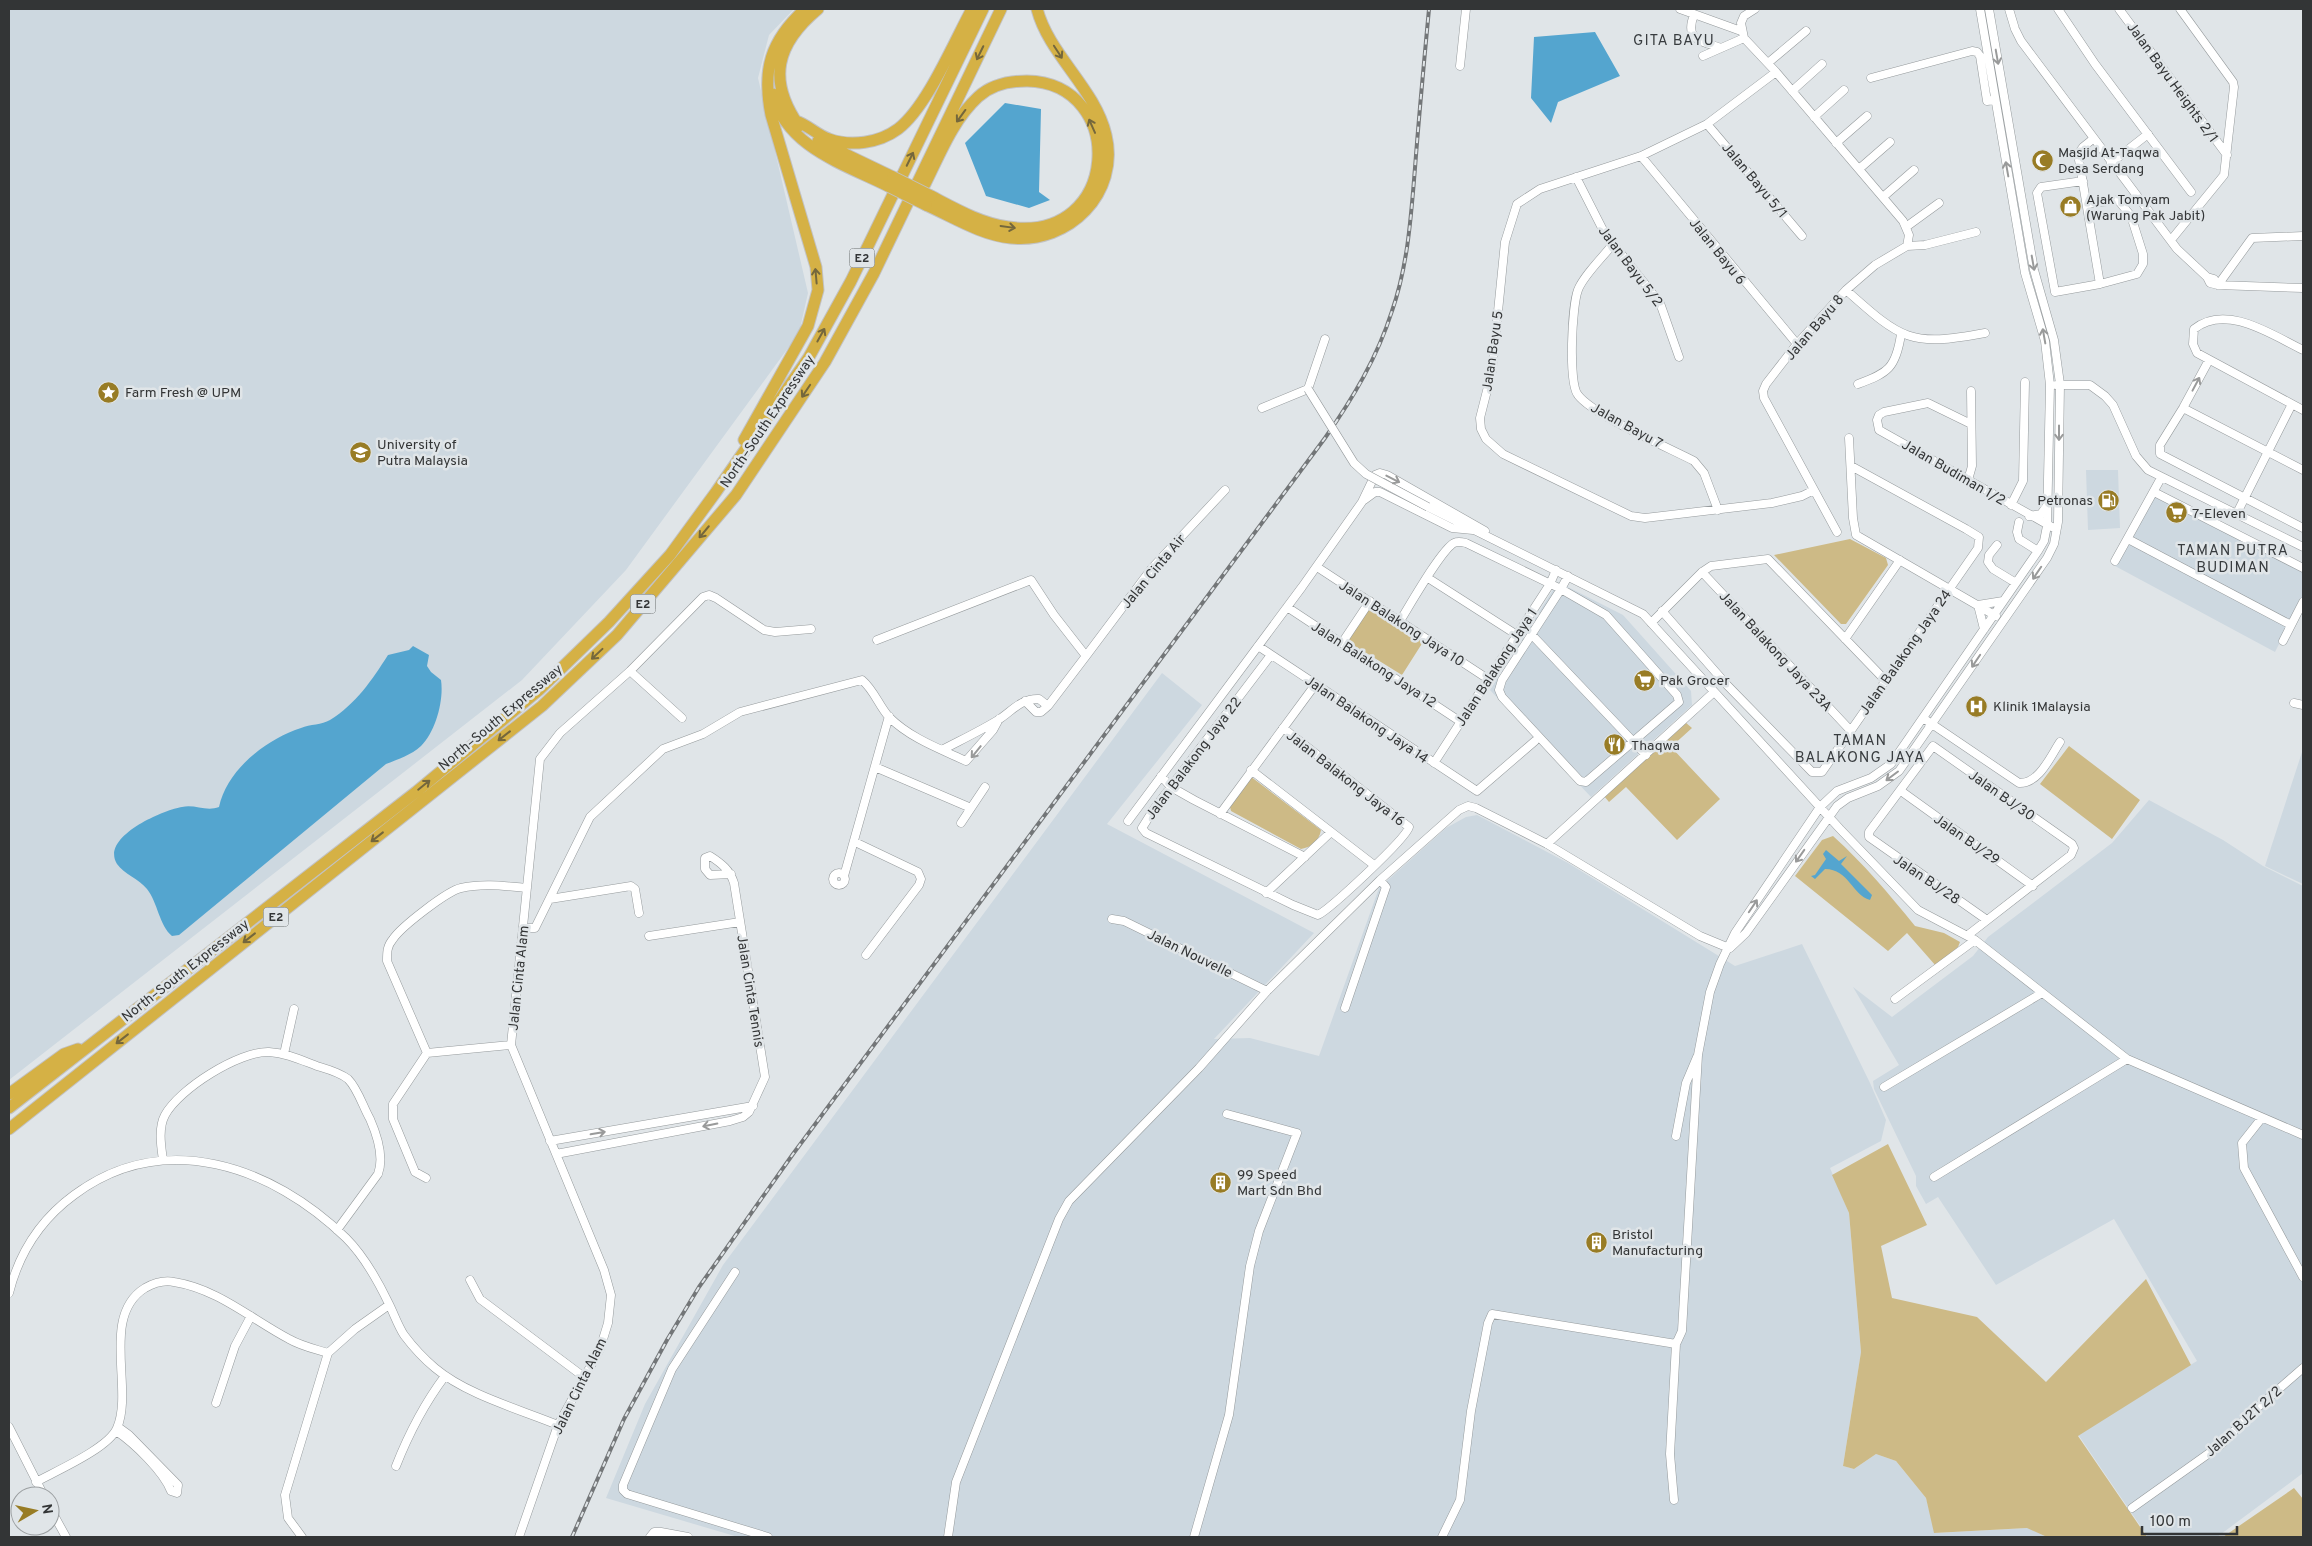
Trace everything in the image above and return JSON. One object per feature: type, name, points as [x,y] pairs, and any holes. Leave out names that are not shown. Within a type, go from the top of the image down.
[{"type":"highway","points":[[716,492],[732,459],[808,326],[818,290],[816,268],[766,92],[769,65],[781,36],[805,9]]},
{"type":"highway","points":[[818,9],[794,33],[784,49],[781,60],[781,90],[789,111],[802,129],[819,142],[981,230],[999,236],[1021,238],[1061,230],[1073,222],[1095,200],[1108,168],[1106,135],[1092,103],[1047,34],[1037,9]]},
{"type":"highway","points":[[796,121],[828,139],[849,143],[874,140],[897,130],[918,108],[972,9]]},
{"type":"highway","name":"North–South Expressway","points":[[9,1108],[416,792],[539,690],[609,622],[670,555],[716,492],[818,340],[850,282],[983,9]]},
{"type":"highway","name":"North–South Expressway","points":[[9,1129],[542,706],[617,635],[736,494],[826,362],[874,273],[1001,9]]},
{"type":"highway","points":[[769,65],[775,102],[789,128],[816,150],[890,181]]},
{"type":"highway","points":[[874,273],[885,262],[954,126],[980,96],[1008,82],[1032,81],[1044,83],[1056,87],[1076,101],[1092,125],[1099,152],[1099,164],[1092,186],[1078,206],[1055,222],[1026,228],[1000,226],[929,201]]},
{"type":"highway","points":[[9,1094],[64,1054],[88,1045]]},
{"type":"street","points":[[1460,66],[1466,9]]},
{"type":"street","points":[[1680,9],[1742,35],[1883,197],[1906,227],[1909,241],[1907,246]]},
{"type":"street","points":[[1742,35],[1744,16],[1755,9]]},
{"type":"street","points":[[1674,1500],[1670,1454],[1676,1344],[1682,1331],[1698,1055],[1710,992],[1720,964],[1738,928],[1820,807],[1837,791],[1872,778],[1890,764],[2038,551],[2044,541],[2048,526],[2050,385],[2043,329],[2025,273],[1980,9]]},
{"type":"street","points":[[1729,948],[1746,933],[1828,816],[1848,798],[1878,786],[1898,771],[1933,724],[2047,558],[2057,529],[2060,384],[2052,326],[2034,270],[1989,9]]},
{"type":"street","points":[[2009,9],[2021,41],[2177,249],[2207,276],[2210,283],[2218,285],[2303,288]]},
{"type":"street","points":[[2058,9],[2095,64],[2191,192]]},
{"type":"street","name":"Jalan Bayu Heights 2/1","points":[[2119,9],[2227,155]]},
{"type":"street","points":[[2171,240],[2224,175],[2233,82],[2180,9]]},
{"type":"street","points":[[1694,15],[1689,27],[1691,32],[1696,38],[1721,48]]},
{"type":"street","points":[[1768,63],[1806,31]]},
{"type":"street","points":[[1703,56],[1742,35]]},
{"type":"street","points":[[1871,78],[1972,51],[1977,52],[1980,56],[1987,101],[1995,100]]},
{"type":"street","points":[[1792,91],[1822,64]]},
{"type":"street","name":"Jalan Bayu 5","points":[[1776,72],[1707,124],[1641,156],[1529,194],[1517,204],[1505,242],[1492,371],[1482,406],[1481,429],[1490,443],[1503,454],[1631,516],[1659,517],[1791,500],[1814,490]]},
{"type":"street","points":[[1814,116],[1844,90]]},
{"type":"street","points":[[1836,143],[1867,116]]},
{"type":"street","name":"Jalan Bayu 5/1","points":[[1707,124],[1802,236]]},
{"type":"street","points":[[2112,163],[2148,134]]},
{"type":"street","points":[[2093,139],[2082,147],[2078,154],[2100,284]]},
{"type":"street","points":[[1859,169],[1890,142]]},
{"type":"street","name":"Jalan Bayu 6","points":[[1641,156],[1797,344]]},
{"type":"street","points":[[1883,197],[1914,170]]},
{"type":"street","name":"Jalan Bayu 5/2","points":[[1576,177],[1599,224],[1660,303],[1679,357]]},
{"type":"street","points":[[2083,180],[2038,189],[2040,213],[2055,292],[2100,284],[2137,274],[2143,264],[2143,254],[2131,216],[2118,200],[2086,204]]},
{"type":"street","points":[[1906,227],[1939,203]]},
{"type":"street","points":[[2015,217],[2040,213]]},
{"type":"street","name":"Jalan Bayu 8","points":[[1814,490],[1764,398],[1763,391],[1766,384],[1797,344],[1846,290],[1875,265],[1907,246],[1925,245],[1976,232]]},
{"type":"street","points":[[2218,285],[2252,238],[2303,236]]},
{"type":"street","name":"Jalan Bayu 7","points":[[1613,244],[1577,292],[1572,368],[1574,388],[1578,395],[1594,408],[1694,461],[1704,473],[1718,510]]},
{"type":"street","points":[[1846,290],[1900,334],[1931,341],[1985,333]]},
{"type":"street","points":[[2303,350],[2244,322],[2208,320],[2194,329],[2193,344],[2196,354],[2303,410]]},
{"type":"street","points":[[1858,384],[1881,375],[1890,369],[1896,357],[1900,334]]},
{"type":"street","points":[[1262,408],[1308,389],[1325,339]]},
{"type":"street","points":[[2209,360],[2160,445],[2160,454],[2303,528]]},
{"type":"street","points":[[2011,505],[2023,481],[2025,382]]},
{"type":"street","points":[[2050,385],[2090,385],[2105,396],[2113,405],[2136,456],[2148,470],[2303,547]]},
{"type":"street","points":[[1308,389],[1354,463],[1366,474],[1428,508],[1643,614],[1828,816],[1918,910],[1972,938],[2127,1059],[2261,1119],[2303,1135]]},
{"type":"street","points":[[1968,480],[1972,466],[1971,391]]},
{"type":"street","name":"Jalan Budiman 1/2","points":[[1971,424],[1928,402],[1879,414],[1877,420],[1879,430],[2029,516],[2057,529]]},
{"type":"street","points":[[2236,515],[2292,404]]},
{"type":"street","points":[[2183,408],[2303,470]]},
{"type":"street","points":[[1849,438],[1856,535],[2004,621]]},
{"type":"street","name":"Jalan Balakong Jaya 24","points":[[1662,611],[1727,685],[1812,772],[1822,772],[1884,679],[1978,548],[1979,537],[1851,466]]},
{"type":"street","points":[[1128,821],[1317,567],[1362,502],[1375,475],[1380,473],[1459,514],[1484,529],[1494,539]]},
{"type":"street","points":[[2116,561],[2162,478]]},
{"type":"street","name":"Jalan Cinta Air","points":[[1048,706],[1152,568],[1225,490]]},
{"type":"street","points":[[1814,490],[1837,532]]},
{"type":"street","points":[[1362,502],[1375,492],[1380,492],[1452,528],[1475,530]]},
{"type":"street","points":[[2154,492],[2303,568]]},
{"type":"street","points":[[2029,516],[2041,514],[2048,504]]},
{"type":"street","points":[[2019,522],[2017,532],[2019,539],[2038,551]]},
{"type":"street","points":[[2128,539],[2291,625]]},
{"type":"street","points":[[1400,621],[1453,544],[1459,542],[1466,543],[1561,589],[1606,615],[1680,698],[1679,702],[1586,782],[1580,781],[1502,697],[1499,690],[1502,680],[1532,636],[1561,589],[1568,576]]},
{"type":"street","points":[[1997,545],[1989,555],[1988,562],[1993,569],[2016,583]]},
{"type":"street","points":[[1651,623],[1702,572],[1711,566],[1768,559],[1884,679]]},
{"type":"street","points":[[1845,639],[1900,560]]},
{"type":"street","name":"Jalan Balakong Jaya 10","points":[[1317,567],[1488,679]]},
{"type":"street","name":"Jalan Balakong Jaya 1","points":[[1434,763],[1550,584],[1556,570]]},
{"type":"street","name":"Jalan Balakong Jaya 23A","points":[[1702,572],[1850,730]]},
{"type":"street","points":[[1428,578],[1517,635]]},
{"type":"street","points":[[877,640],[1032,580],[1054,615],[1086,656]]},
{"type":"street","name":"Jalan Cinta Alam","points":[[519,1537],[558,1425],[600,1349],[608,1323],[610,1295],[604,1270],[511,1045],[540,758],[560,733],[630,671],[703,597],[709,595],[764,630],[775,632],[811,629]]},
{"type":"street","points":[[1978,605],[1991,604],[2003,600]]},
{"type":"street","points":[[1342,643],[1370,601]]},
{"type":"street","points":[[2283,641],[2303,602]]},
{"type":"street","points":[[1978,605],[1984,629]]},
{"type":"street","name":"Jalan Balakong Jaya 12","points":[[1287,608],[1461,722]]},
{"type":"street","points":[[1532,636],[1646,755]]},
{"type":"street","name":"Jalan Balakong Jaya 14","points":[[1258,646],[1477,791],[1535,741]]},
{"type":"street","name":"Jalan Balakong Jaya 22","points":[[1271,655],[1142,828],[1146,833],[1312,914],[1323,913],[1374,865]]},
{"type":"street","points":[[630,671],[682,718]]},
{"type":"street","points":[[524,928],[535,928],[590,817],[663,748],[703,734],[740,712],[855,680],[862,680],[867,684],[889,716],[913,735],[968,761],[999,719]]},
{"type":"street","points":[[1220,814],[1315,685]]},
{"type":"street","points":[[1547,844],[1714,692]]},
{"type":"street","points":[[942,750],[999,719],[1025,701],[1039,699],[1048,706],[1041,712],[1036,712],[1025,701]]},
{"type":"street","points":[[2294,703],[2303,705]]},
{"type":"street","points":[[844,876],[889,716]]},
{"type":"street","points":[[1923,718],[2019,784],[2028,784],[2036,777],[2060,742]]},
{"type":"street","name":"Jalan Balakong Jaya 16","points":[[1283,728],[1409,827],[1401,839],[1374,865]]},
{"type":"street","name":"Jalan BJ/30","points":[[1900,791],[1933,746],[2072,844],[2074,852],[2033,886]]},
{"type":"street","points":[[875,767],[971,808]]},
{"type":"street","points":[[1251,770],[1374,865]]},
{"type":"street","points":[[1161,776],[1171,787],[1220,814],[1305,856]]},
{"type":"street","points":[[961,823],[985,786]]},
{"type":"street","name":"Jalan BJ/28","points":[[1900,791],[1870,832],[1869,837],[1987,920]]},
{"type":"street","name":"Jalan BJ/29","points":[[1900,791],[2033,886]]},
{"type":"street","points":[[948,1537],[956,1482],[1058,1219],[1069,1201],[1199,1068],[1267,991],[1380,880],[1448,818],[1468,806],[1476,808],[1547,844],[1700,936],[1729,948]]},
{"type":"street","points":[[1266,893],[1331,832]]},
{"type":"street","points":[[855,842],[918,872],[921,879],[919,885],[866,955]]},
{"type":"street","name":"Jalan Cinta Tennis","points":[[731,874],[765,1076],[753,1106]]},
{"type":"street","points":[[1345,1008],[1386,887],[1380,880]]},
{"type":"street","points":[[427,1053],[387,961],[387,948],[393,938],[444,895],[458,888],[488,885],[527,888]]},
{"type":"street","points":[[550,899],[631,886],[635,889],[639,913]]},
{"type":"street","points":[[1895,999],[1972,938],[1987,920],[2033,886]]},
{"type":"street","name":"Jalan Nouvelle","points":[[1112,919],[1124,921],[1267,991]]},
{"type":"street","points":[[649,936],[740,922]]},
{"type":"street","points":[[1884,1087],[2042,993]]},
{"type":"street","points":[[284,1054],[294,1009]]},
{"type":"street","points":[[427,1053],[511,1045]]},
{"type":"street","points":[[164,1160],[160,1132],[164,1116],[175,1101],[220,1067],[240,1057],[269,1052],[284,1054],[341,1075],[348,1080],[371,1123],[381,1165],[378,1174],[337,1230]]},
{"type":"street","points":[[426,1178],[415,1172],[392,1120],[392,1112],[393,1104],[427,1053]]},
{"type":"street","points":[[1676,1136],[1686,1083],[1693,1062],[1698,1055]]},
{"type":"street","points":[[1934,1177],[2127,1059]]},
{"type":"street","points":[[550,1141],[753,1106]]},
{"type":"street","points":[[556,1154],[730,1121],[743,1117],[753,1106]]},
{"type":"street","points":[[728,1110],[730,1121]]},
{"type":"street","points":[[1194,1537],[1229,1415],[1250,1266],[1259,1231],[1297,1133],[1227,1114]]},
{"type":"street","points":[[2261,1119],[2242,1143],[2244,1168],[2303,1277]]},
{"type":"street","points":[[9,1293],[22,1254],[39,1227],[62,1204],[87,1185],[112,1172],[138,1164],[164,1160],[199,1160],[230,1167],[261,1179],[292,1196],[337,1230],[362,1257],[379,1282],[403,1334],[422,1356],[445,1376],[558,1425]]},
{"type":"street","points":[[735,1272],[672,1369],[623,1485],[623,1490],[627,1494],[768,1537]]},
{"type":"street","points":[[470,1280],[480,1299],[584,1377]]},
{"type":"street","points":[[36,1482],[98,1447],[117,1429],[121,1402],[121,1331],[127,1310],[138,1293],[153,1283],[172,1282],[194,1287],[221,1298],[290,1340],[328,1354]]},
{"type":"street","points":[[302,1537],[288,1518],[285,1495],[328,1354],[355,1329],[389,1305]]},
{"type":"street","points":[[1442,1537],[1460,1500],[1471,1411],[1488,1323],[1492,1314],[1676,1344]]},
{"type":"street","points":[[216,1403],[235,1346],[251,1316]]},
{"type":"street","name":"Jalan BJ2T 2/2","points":[[2132,1508],[2222,1444],[2249,1415],[2303,1368]]},
{"type":"street","points":[[396,1466],[412,1428],[428,1398],[445,1376]]},
{"type":"street","points":[[9,1427],[38,1486]]},
{"type":"street","points":[[117,1429],[129,1435],[178,1486],[177,1493],[171,1491],[146,1458],[117,1429]]},
{"type":"street","points":[[652,1535],[661,1532],[688,1537]]},
{"type":"shaded area","name":"University of Putra Malaysia","points":[[9,9],[794,9],[769,35],[758,78],[808,293],[799,333],[626,570],[522,680],[9,1080]]},
{"type":"shaded area","points":[[2086,470],[2118,470],[2120,528],[2088,530]]},
{"type":"shaded area","points":[[2155,496],[2303,571],[2303,596],[2275,652],[2115,566]]},
{"type":"shaded area","points":[[1850,539],[1886,558],[1888,565],[1846,624],[1841,624],[1774,555]]},
{"type":"shaded area","points":[[1558,582],[1623,615],[1691,691],[1692,705],[1591,797],[1490,690]]},
{"type":"shaded area","points":[[1370,606],[1423,642],[1402,675],[1347,641]]},
{"type":"shaded area","points":[[1162,673],[1202,705],[1107,824],[1314,933],[1214,1039],[1250,1038],[1319,1056],[1379,888],[1446,828],[1466,817],[1477,815],[1568,863],[1735,966],[1802,944],[1886,1120],[1881,1141],[1830,1168],[1849,1213],[1861,1352],[1843,1466],[1854,1469],[1876,1454],[1896,1461],[1926,1498],[1935,1533],[2028,1528],[2047,1537],[738,1537],[606,1498],[645,1404],[723,1265]]},
{"type":"shaded area","points":[[1685,722],[1692,728],[1671,747],[1720,799],[1677,840],[1626,787],[1609,802],[1604,796]]},
{"type":"shaded area","points":[[2069,746],[2140,800],[2112,839],[2040,784]]},
{"type":"shaded area","points":[[2303,749],[2303,884],[2265,866]]},
{"type":"shaded area","points":[[1250,776],[1321,830],[1319,837],[1314,843],[1301,849],[1231,811],[1230,807]]},
{"type":"shaded area","points":[[2149,800],[2223,840],[2263,866],[2303,886],[2303,1473],[2217,1537],[2148,1537],[2077,1433],[2197,1361],[2114,1219],[1996,1285],[1938,1197],[1926,1204],[1916,1186],[1916,1176],[1874,1089],[1873,1081],[1899,1065],[1853,987],[1892,1017],[1973,956],[1988,937],[2112,843]]},
{"type":"shaded area","points":[[1833,836],[1866,868],[1915,926],[1944,933],[1960,942],[1958,947],[1936,966],[1907,933],[1888,951],[1795,876],[1822,840]]},
{"type":"shaded area","points":[[1888,1144],[1927,1225],[1881,1246],[1892,1298],[1977,1317],[2046,1382],[2146,1279],[2191,1365],[2078,1436],[2147,1537],[2047,1537],[2027,1528],[1934,1533],[1926,1498],[1896,1461],[1876,1454],[1854,1469],[1843,1466],[1861,1352],[1849,1213],[1832,1175]]},
{"type":"shaded area","points":[[2294,1488],[2303,1499],[2303,1537],[2223,1537]]},
{"type":"water","points":[[1595,32],[1620,76],[1558,102],[1551,123],[1531,98],[1534,37]]},
{"type":"water","points":[[1005,103],[1041,109],[1039,192],[1050,200],[1029,208],[986,196],[965,143]]},
{"type":"water","points":[[413,646],[429,655],[427,666],[441,680],[442,688],[438,715],[426,740],[413,752],[386,764],[179,935],[172,936],[164,926],[147,889],[117,864],[114,854],[117,844],[136,826],[161,813],[187,806],[210,809],[219,807],[223,793],[230,780],[250,757],[288,733],[327,722],[339,714],[363,691],[388,655],[409,650]]},
{"type":"water","points":[[1826,850],[1839,861],[1847,856],[1841,864],[1872,895],[1870,900],[1859,893],[1845,877],[1833,870],[1825,869],[1815,879],[1811,876],[1815,875],[1826,859],[1823,854]]},
{"type":"railway","points":[[572,1537],[624,1419],[667,1340],[699,1287],[793,1154],[1325,438],[1372,361],[1386,328],[1397,294],[1408,240],[1429,9]]},
{"type":"place","name":"Masjid At-Taqwa Desa Serdang","points":[[2042,160]]},
{"type":"place","name":"Ajak Tomyam (Warung Pak Jabit)","points":[[2070,207]]},
{"type":"place","name":"Farm Fresh @ UPM","points":[[109,392]]},
{"type":"place","name":"University of Putra Malaysia","points":[[361,452]]},
{"type":"place","name":"Petronas","points":[[2109,500]]},
{"type":"place","name":"7-Eleven","points":[[2176,513]]},
{"type":"place","name":"Pak Grocer","points":[[1644,680]]},
{"type":"place","name":"Klinik 1Malaysia","points":[[1977,706]]},
{"type":"place","name":"Thaqwa","points":[[1615,745]]},
{"type":"place","name":"99 Speed Mart Sdn Bhd","points":[[1221,1182]]},
{"type":"place","name":"Bristol Manufacturing","points":[[1596,1242]]},
{"type":"district","name":"GITA BAYU","points":[[1674,40]]},
{"type":"district","name":"TAMAN PUTRA BUDIMAN","points":[[2233,558]]},
{"type":"district","name":"TAMAN BALAKONG JAYA","points":[[1860,748]]}]
